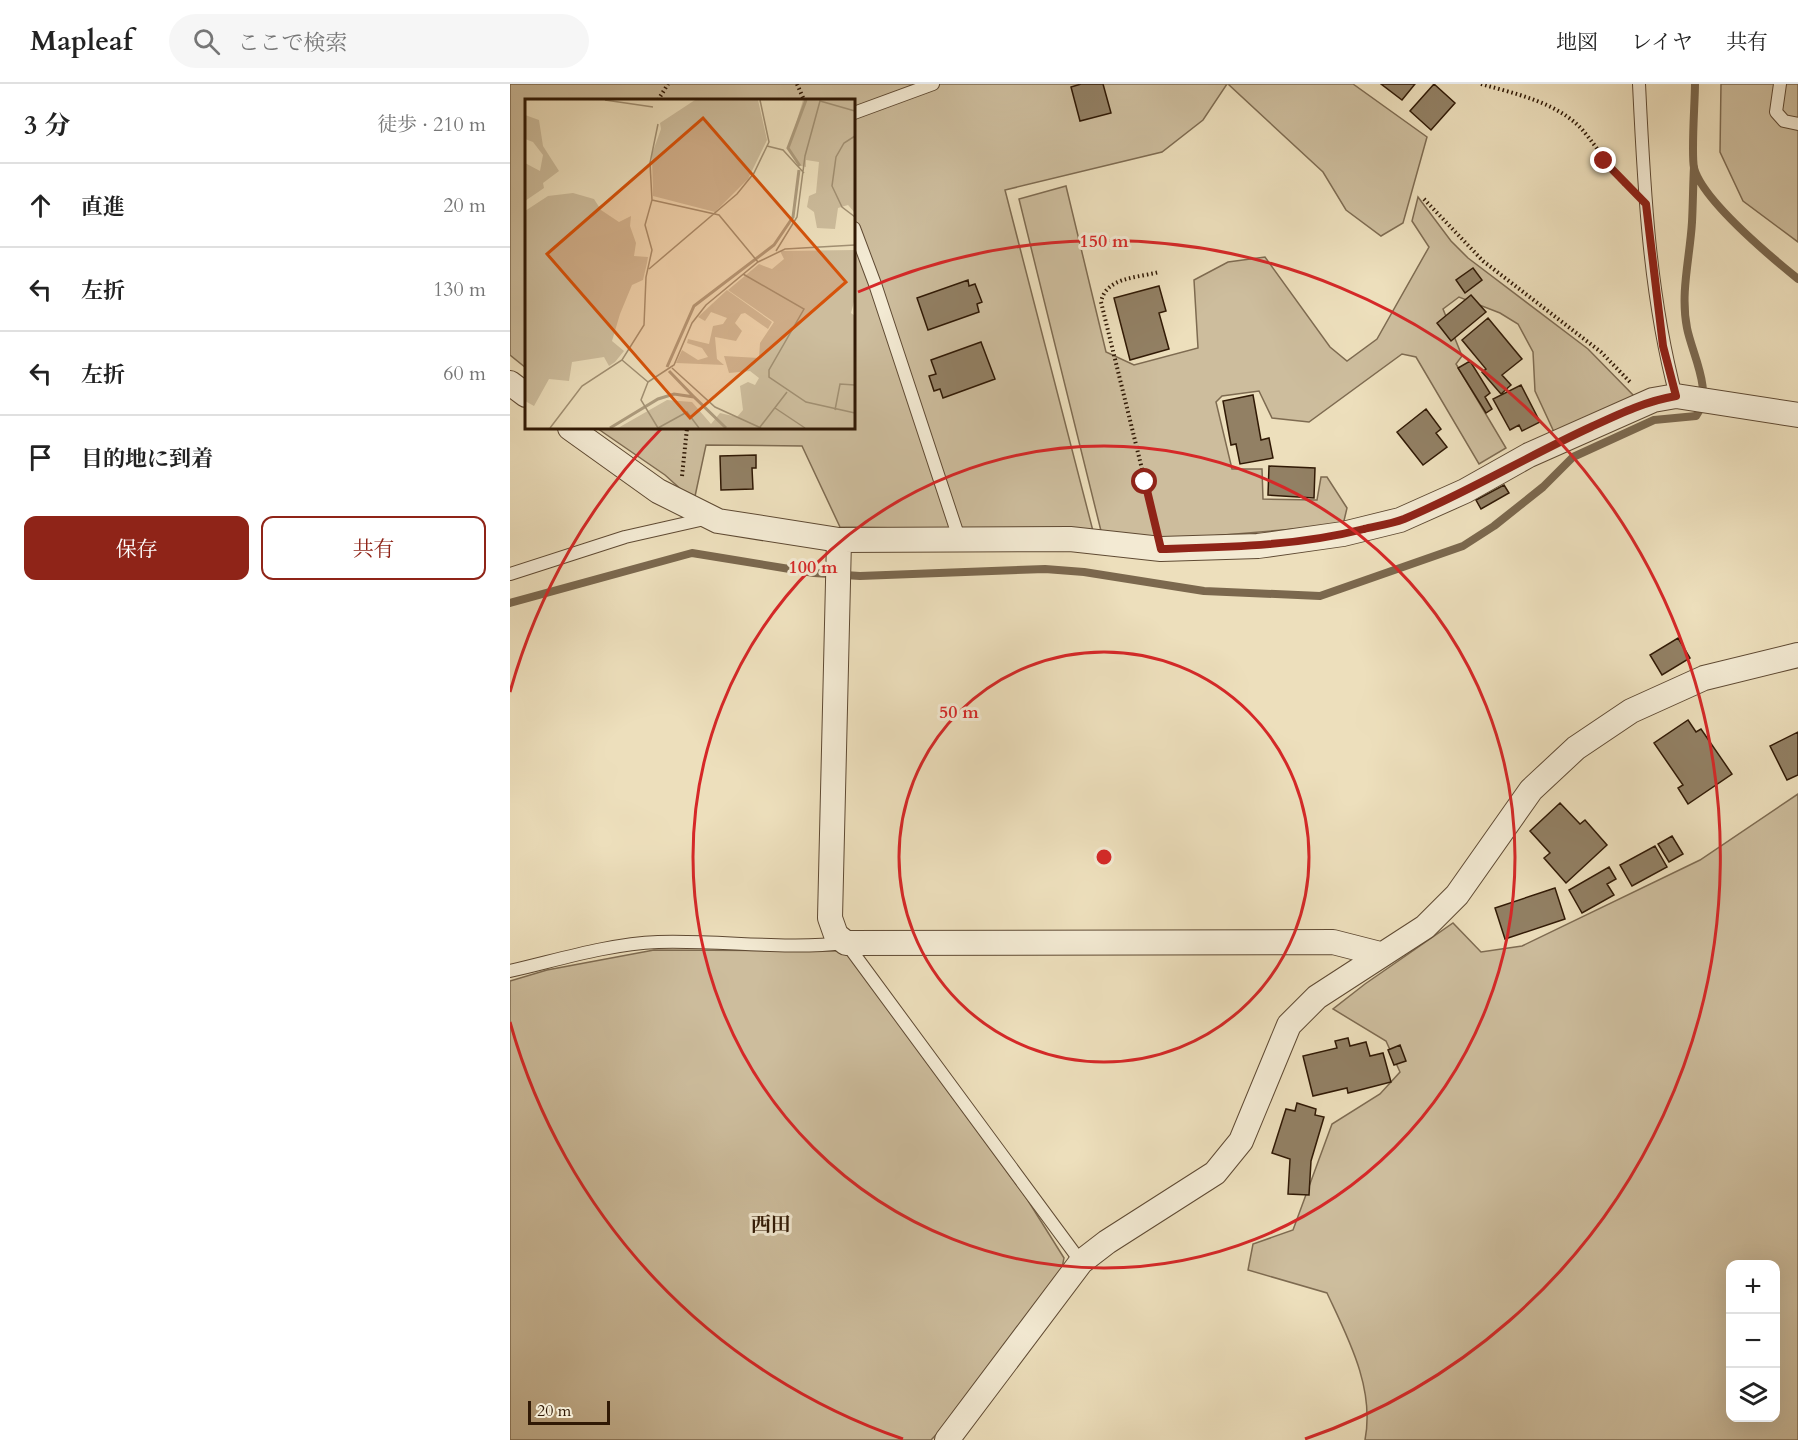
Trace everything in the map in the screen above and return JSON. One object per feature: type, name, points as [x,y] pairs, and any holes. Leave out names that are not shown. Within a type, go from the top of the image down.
[{"type":"street","points":[[510,383],[525,394]]},
{"type":"street","points":[[571,429],[680,504],[710,518],[769,531],[839,540],[960,542],[1070,539],[1161,549],[1258,546],[1343,534],[1401,520],[1465,491],[1529,455],[1645,403],[1676,396],[1798,415]]},
{"type":"street","points":[[839,540],[830,918],[836,935],[846,943],[1333,942],[1380,954]]},
{"type":"street","points":[[947,1440],[1081,1262],[1107,1242],[1215,1173],[1241,1141],[1288,1025],[1317,997],[1380,954],[1425,927],[1457,895],[1531,790],[1576,748],[1631,711],[1704,678],[1798,655]]},
{"type":"lane","points":[[855,113],[933,84]]},
{"type":"lane","points":[[1639,84],[1646,204],[1663,346],[1676,396]]},
{"type":"lane","points":[[1780,84],[1776,112],[1784,121],[1798,124]]},
{"type":"lane","points":[[855,231],[875,284],[960,542]]},
{"type":"lane","points":[[510,574],[528,566],[625,537],[710,518]]},
{"type":"lane","points":[[510,971],[610,948],[657,942],[805,948],[846,943],[1081,1262]]},
{"type":"path","points":[[659,99],[668,84]]},
{"type":"path","points":[[797,84],[804,99]]},
{"type":"path","points":[[1481,84],[1546,105],[1565,115],[1584,132],[1604,161],[1646,204]]},
{"type":"path","points":[[1424,199],[1483,261],[1600,352],[1630,381],[1645,403]]},
{"type":"path","points":[[1159,272],[1111,284],[1103,290],[1101,302],[1161,549]]},
{"type":"path","points":[[680,504],[687,429]]},
{"type":"shaded area","points":[[510,84],[1227,84],[1203,120],[1162,152],[1005,190],[1093,531],[840,527],[802,446],[706,445],[694,501],[665,475],[598,429],[855,429],[855,99],[525,99],[525,367],[510,355]]},
{"type":"shaded area","points":[[1228,84],[1353,84],[1427,137],[1403,223],[1381,236],[1346,210],[1323,172]]},
{"type":"shaded area","points":[[1721,84],[1798,84],[1798,242],[1743,201],[1720,152]]},
{"type":"shaded area","points":[[1066,186],[1106,352],[1134,365],[1198,348],[1194,280],[1228,262],[1265,257],[1330,347],[1347,361],[1377,339],[1429,247],[1412,221],[1418,197],[1451,241],[1468,258],[1588,349],[1637,399],[1554,432],[1535,391],[1533,352],[1518,324],[1500,313],[1459,297],[1443,309],[1462,356],[1456,364],[1506,448],[1479,464],[1416,357],[1402,354],[1309,422],[1272,418],[1259,391],[1222,396],[1216,402],[1232,469],[1262,469],[1263,499],[1317,500],[1321,477],[1327,477],[1347,508],[1343,525],[1175,539],[1102,535],[1019,199]]},
{"type":"shaded area","points":[[1798,794],[1798,1440],[1365,1440],[1367,1421],[1363,1383],[1351,1346],[1327,1293],[1248,1270],[1253,1244],[1293,1230],[1332,1124],[1380,1094],[1400,1072],[1386,1041],[1333,1009],[1453,923],[1481,952],[1522,946],[1700,860]]},
{"type":"shaded area","points":[[654,950],[838,951],[849,954],[1027,1199],[1064,1258],[1060,1278],[961,1409],[931,1440],[510,1440],[510,981],[547,970]]},
{"type":"building","points":[[1081,84],[1103,84],[1111,113],[1080,121],[1071,87]]},
{"type":"building","points":[[1381,84],[1415,84],[1402,100]]},
{"type":"building","points":[[1434,84],[1455,103],[1431,130],[1410,111]]},
{"type":"building","points":[[1473,268],[1482,280],[1465,293],[1456,280]]},
{"type":"building","points":[[968,280],[969,286],[975,284],[982,302],[977,304],[979,312],[928,330],[917,298]]},
{"type":"building","points":[[1159,286],[1166,311],[1159,313],[1169,349],[1130,360],[1114,298]]},
{"type":"building","points":[[1471,295],[1486,312],[1451,341],[1437,323]]},
{"type":"building","points":[[1488,318],[1522,359],[1502,375],[1511,385],[1501,394],[1482,372],[1486,369],[1462,340]]},
{"type":"building","points":[[981,342],[995,379],[943,398],[940,389],[934,391],[929,376],[936,374],[931,360]]},
{"type":"building","points":[[1470,361],[1490,393],[1485,397],[1492,409],[1486,413],[1458,368]]},
{"type":"building","points":[[1521,385],[1540,422],[1522,431],[1519,425],[1510,430],[1493,399]]},
{"type":"building","points":[[1253,395],[1261,440],[1269,438],[1273,458],[1240,464],[1236,444],[1231,445],[1223,401]]},
{"type":"building","points":[[1426,409],[1441,429],[1436,433],[1447,447],[1423,465],[1397,432]]},
{"type":"building","points":[[756,455],[756,468],[752,468],[753,489],[721,490],[720,456]]},
{"type":"building","points":[[1269,466],[1315,468],[1314,498],[1268,495]]},
{"type":"building","points":[[1504,485],[1509,493],[1481,509],[1476,500]]},
{"type":"building","points":[[1678,638],[1690,658],[1662,675],[1650,655]]},
{"type":"building","points":[[1688,720],[1696,732],[1701,729],[1732,774],[1688,804],[1678,788],[1683,785],[1654,743]]},
{"type":"building","points":[[1798,732],[1798,775],[1787,780],[1770,746]]},
{"type":"building","points":[[1560,803],[1580,824],[1585,820],[1607,845],[1566,883],[1544,858],[1550,853],[1530,831]]},
{"type":"building","points":[[1672,836],[1683,854],[1669,862],[1658,844]]},
{"type":"building","points":[[1655,846],[1667,867],[1632,886],[1620,865]]},
{"type":"building","points":[[1609,867],[1616,879],[1607,884],[1614,895],[1582,913],[1569,890]]},
{"type":"building","points":[[1555,888],[1565,919],[1505,939],[1495,908]]},
{"type":"building","points":[[1348,1038],[1350,1046],[1366,1042],[1370,1056],[1383,1053],[1391,1082],[1348,1093],[1347,1088],[1313,1096],[1303,1056],[1337,1048],[1335,1041]]},
{"type":"building","points":[[1400,1045],[1406,1061],[1394,1065],[1388,1050]]},
{"type":"building","points":[[1297,1103],[1316,1109],[1315,1115],[1324,1117],[1311,1161],[1309,1195],[1288,1194],[1290,1159],[1272,1153],[1286,1109],[1295,1111]]},
{"type":"waterway","points":[[1695,84],[1693,161],[1700,181],[1710,196],[1739,228],[1798,279]]},
{"type":"waterway","points":[[510,603],[692,553],[814,573],[860,576],[1045,569],[1084,572],[1204,591],[1320,596],[1463,546],[1494,526],[1543,487],[1573,457],[1654,420],[1696,416],[1703,396],[1702,384],[1685,315],[1694,167]]},
{"type":"district","name":"西田","points":[[771,1224]]},
{"type":"route","points":[[1145,482],[1161,549],[1258,546],[1343,534],[1401,520],[1465,491],[1529,455],[1622,413],[1653,400],[1676,396],[1663,346],[1646,204],[1604,161]]}]
